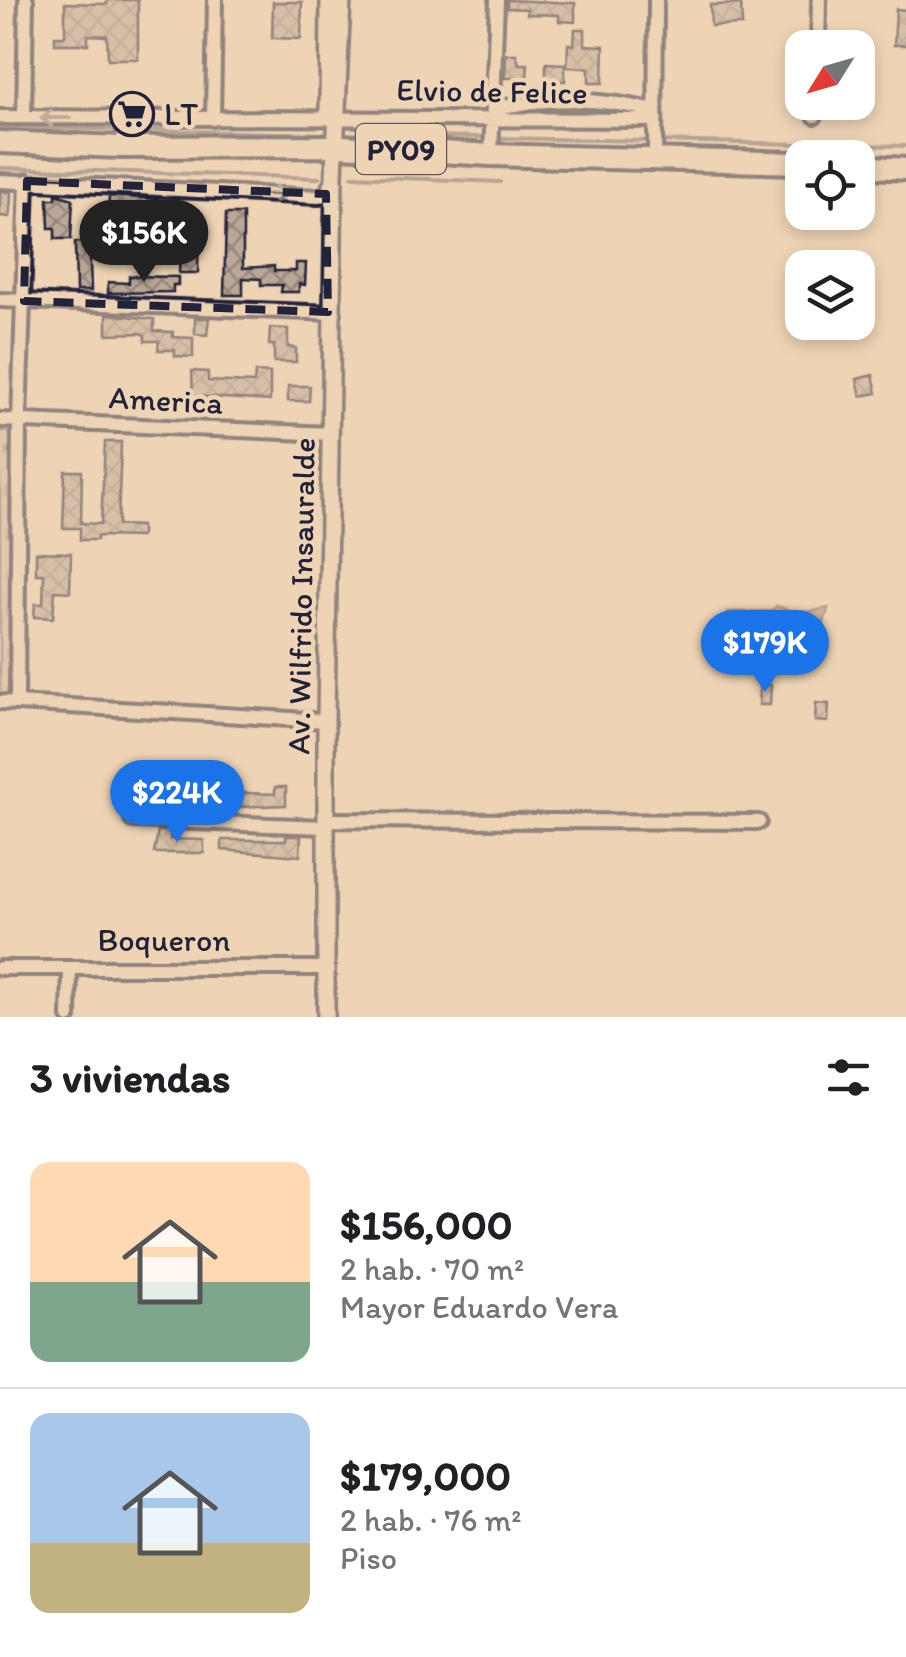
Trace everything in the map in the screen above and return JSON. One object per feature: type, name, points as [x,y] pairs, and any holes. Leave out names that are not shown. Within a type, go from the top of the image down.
[{"type":"highway","name":"PY09","points":[[0,142],[122,132],[332,155],[785,171]]},
{"type":"highway","name":"PY09","points":[[0,152],[492,154],[785,162]]},
{"type":"highway","points":[[875,168],[906,172]]},
{"type":"highway","points":[[875,173],[906,172]]},
{"type":"street","points":[[24,118],[26,0]]},
{"type":"street","points":[[213,119],[215,0]]},
{"type":"street","points":[[329,0],[328,98],[332,117]]},
{"type":"street","points":[[0,300],[331,313],[326,194],[342,0]]},
{"type":"street","points":[[492,154],[497,0]]},
{"type":"street","points":[[655,157],[656,0]]},
{"type":"street","points":[[818,30],[819,0]]},
{"type":"street","name":"Elvio de Felice","points":[[0,117],[122,132],[213,119],[493,114],[537,102],[614,101],[655,116]]},
{"type":"street","name":"Av. Wilfrido Insauralde","points":[[323,1017],[326,825],[323,720],[332,155]]},
{"type":"street","points":[[0,181],[320,197],[326,194]]},
{"type":"street","points":[[18,703],[19,420],[26,182]]},
{"type":"street","name":"America","points":[[0,420],[328,434]]},
{"type":"street","points":[[0,702],[323,720]]},
{"type":"street","points":[[132,820],[326,825],[760,822]]},
{"type":"street","name":"Boqueron","points":[[0,968],[324,968]]},
{"type":"street","points":[[69,1017],[70,968]]},
{"type":"highlighted area","points":[[27,181],[326,194],[328,312],[24,301]]},
{"type":"green space","points":[[0,431],[11,432],[9,698],[0,698]]},
{"type":"water","points":[[776,606],[800,613],[828,608],[817,651],[726,647],[728,612],[772,611]]},
{"type":"building","points":[[107,0],[138,0],[138,59],[108,59],[107,36],[88,35],[88,44],[55,44],[55,36],[65,36],[65,3],[107,4]]},
{"type":"building","points":[[507,0],[575,3],[575,22],[559,21],[559,15],[527,14],[527,9],[507,8]]},
{"type":"building","points":[[273,2],[302,2],[301,39],[272,38]]},
{"type":"building","points":[[741,4],[742,25],[711,26],[710,5]]},
{"type":"building","points":[[896,9],[906,10],[906,45],[894,45]]},
{"type":"building","points":[[575,29],[585,29],[585,45],[604,46],[603,83],[589,83],[589,68],[567,67],[568,44],[574,45]]},
{"type":"building","points":[[506,54],[516,54],[519,64],[528,64],[527,78],[505,78]]},
{"type":"building","points":[[546,63],[565,64],[565,81],[546,81]]},
{"type":"building","points":[[0,191],[11,192],[10,217],[0,216]]},
{"type":"building","points":[[56,194],[73,199],[71,239],[55,239],[55,228],[49,228],[48,199],[56,199]]},
{"type":"building","points":[[109,196],[157,199],[157,219],[108,214]]},
{"type":"building","points":[[181,214],[199,214],[198,273],[179,273]]},
{"type":"building","points":[[226,214],[243,214],[243,268],[274,266],[274,271],[296,271],[296,263],[306,263],[305,285],[299,284],[299,292],[281,292],[282,285],[261,285],[261,279],[243,278],[243,295],[224,295]]},
{"type":"building","points":[[112,235],[132,236],[131,256],[90,259],[91,291],[76,291],[75,242],[112,243]]},
{"type":"building","points":[[129,276],[178,277],[178,285],[173,285],[173,292],[108,293],[108,282],[129,283]]},
{"type":"building","points":[[107,314],[154,319],[154,331],[193,338],[193,357],[175,356],[175,350],[158,350],[159,341],[145,341],[141,333],[107,334]]},
{"type":"building","points":[[195,318],[209,318],[207,335],[195,334]]},
{"type":"building","points":[[270,328],[288,329],[288,347],[296,348],[296,362],[274,362]]},
{"type":"building","points":[[192,371],[208,372],[208,381],[254,383],[255,372],[270,373],[270,401],[193,396]]},
{"type":"building","points":[[873,375],[877,393],[861,396],[857,379]]},
{"type":"building","points":[[288,386],[310,386],[309,401],[288,401]]},
{"type":"building","points":[[105,442],[121,442],[118,525],[141,526],[141,537],[97,536],[97,540],[80,540],[80,528],[63,528],[65,471],[82,471],[81,523],[101,524]]},
{"type":"building","points":[[36,552],[71,553],[70,592],[55,591],[53,618],[34,617],[35,604],[43,604],[44,574],[36,574]]},
{"type":"building","points":[[760,684],[771,685],[770,705],[759,705]]},
{"type":"building","points":[[816,703],[829,704],[828,722],[815,721]]},
{"type":"building","points":[[175,776],[190,777],[190,788],[221,792],[275,794],[275,787],[286,787],[286,805],[240,807],[240,802],[192,802],[192,797],[173,796],[173,806],[158,805],[158,794],[137,794],[137,799],[127,799],[127,777],[175,782]]},
{"type":"building","points":[[158,831],[171,831],[170,839],[204,840],[204,853],[154,853]]},
{"type":"building","points":[[286,836],[301,836],[300,856],[222,850],[222,840],[286,840]]},
{"type":"waterway","points":[[0,127],[327,134]]},
{"type":"waterway","points":[[345,135],[481,137]]},
{"type":"waterway","points":[[498,138],[906,146]]},
{"type":"waterway","points":[[0,168],[319,178]]},
{"type":"waterway","points":[[352,176],[500,182]]},
{"type":"place","name":"LT","points":[[132,114]]}]
